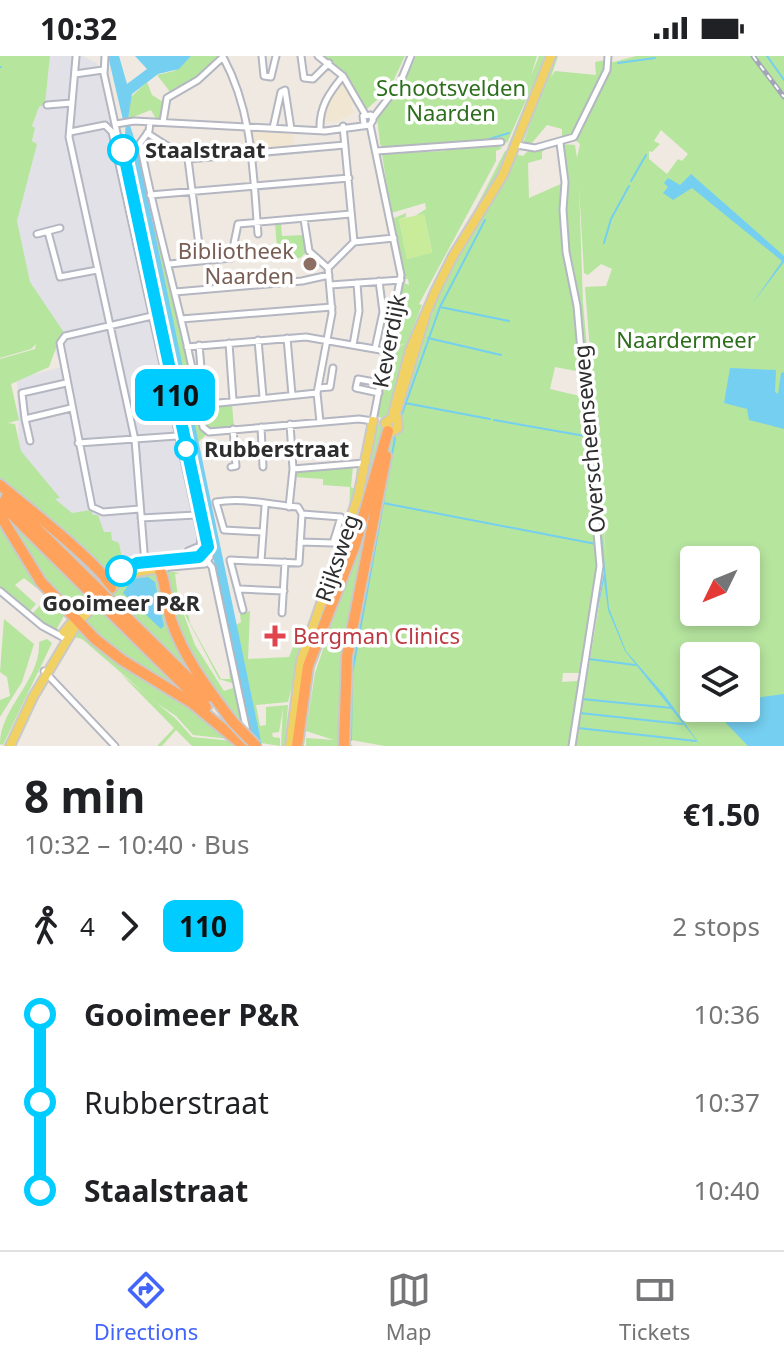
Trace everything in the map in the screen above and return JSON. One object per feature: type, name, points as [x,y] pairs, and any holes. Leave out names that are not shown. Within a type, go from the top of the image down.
[{"type":"highway","points":[[297,746],[300,704],[312,654],[355,545],[390,424]]},
{"type":"highway","points":[[344,746],[344,689],[350,635],[390,424]]},
{"type":"highway","points":[[0,485],[110,584]]},
{"type":"highway","points":[[0,491],[249,746]]},
{"type":"highway","points":[[0,503],[90,586]]},
{"type":"highway","points":[[0,515],[41,582],[76,620],[114,654],[227,726]]},
{"type":"highway","points":[[151,565],[182,647],[227,726]]},
{"type":"main road","points":[[373,421],[390,424],[425,317],[453,256],[503,175],[551,56]]},
{"type":"main road","name":"Keverdijk","points":[[365,463],[373,421]]},
{"type":"main road","name":"Rijksweg","points":[[290,746],[301,661],[345,540],[365,463]]},
{"type":"main road","points":[[10,746],[43,676],[76,620],[110,584],[151,565]]},
{"type":"street","points":[[105,56],[103,70],[201,544],[188,551],[182,561]]},
{"type":"street","points":[[163,122],[167,98],[198,80],[223,56],[238,85],[248,127],[258,234]]},
{"type":"street","points":[[262,56],[264,76],[271,77],[276,56]]},
{"type":"street","points":[[301,56],[304,78],[313,79],[329,63]]},
{"type":"street","name":"Keverdijk","points":[[318,56],[343,76],[367,119],[377,151],[401,280],[373,421]]},
{"type":"street","points":[[70,132],[105,125],[117,126],[131,121],[320,130],[343,127],[367,119],[380,107],[400,83],[411,56]]},
{"type":"street","points":[[517,145],[530,149],[560,143],[579,131],[607,70],[608,56]]},
{"type":"street","points":[[76,57],[70,132],[135,440],[141,518],[151,565],[203,556],[208,547]]},
{"type":"street","points":[[75,74],[103,70]]},
{"type":"street","points":[[320,130],[327,94],[343,76]]},
{"type":"street","points":[[273,128],[283,89],[288,93],[291,129]]},
{"type":"street","points":[[47,105],[72,103]]},
{"type":"street","points":[[150,122],[140,143],[202,403]]},
{"type":"street","points":[[343,127],[354,242]]},
{"type":"street","points":[[147,133],[188,159],[345,145]]},
{"type":"street","points":[[570,139],[576,144]]},
{"type":"street","points":[[377,151],[501,142]]},
{"type":"street","name":"Overscheenseweg","points":[[560,143],[565,182],[566,252],[577,306],[600,566],[572,746]]},
{"type":"street","points":[[188,159],[201,261]]},
{"type":"street","points":[[150,195],[349,178]]},
{"type":"street","points":[[169,264],[231,258],[237,225],[351,214]]},
{"type":"street","points":[[304,219],[309,251],[328,272],[332,307],[317,390],[320,422]]},
{"type":"street","points":[[37,234],[60,228]]},
{"type":"street","points":[[48,232],[60,277],[97,270]]},
{"type":"street","points":[[175,292],[302,281],[328,272],[354,242],[394,238]]},
{"type":"street","points":[[330,285],[401,280]]},
{"type":"street","points":[[375,349],[383,312],[379,281]]},
{"type":"street","points":[[353,345],[359,311],[357,283]]},
{"type":"street","points":[[181,319],[332,307]]},
{"type":"street","points":[[140,509],[103,512],[92,507],[60,343],[65,336],[154,316]]},
{"type":"street","points":[[154,316],[208,547],[208,561]]},
{"type":"street","points":[[187,347],[287,338],[327,340],[386,351]]},
{"type":"street","points":[[287,338],[292,395]]},
{"type":"street","points":[[258,340],[263,397]]},
{"type":"street","points":[[229,343],[233,400]]},
{"type":"street","points":[[199,345],[203,427],[209,432],[290,424],[373,421]]},
{"type":"street","points":[[202,403],[292,395],[330,387],[333,368]]},
{"type":"street","points":[[379,393],[356,388],[358,379],[380,383]]},
{"type":"street","points":[[30,441],[22,393],[66,383]]},
{"type":"street","points":[[25,419],[71,408]]},
{"type":"street","points":[[289,507],[293,469],[290,424]]},
{"type":"street","points":[[261,427],[263,467]]},
{"type":"street","points":[[231,467],[236,466],[233,429]]},
{"type":"street","points":[[78,443],[177,436]]},
{"type":"street","points":[[207,456],[292,450]]},
{"type":"street","points":[[293,469],[365,463]]},
{"type":"street","points":[[262,532],[224,530],[216,502],[258,502],[265,506],[300,508],[299,563],[230,560],[236,587],[284,591]]},
{"type":"street","points":[[261,561],[265,506]]},
{"type":"street","points":[[300,542],[333,543],[341,519],[337,515],[302,514]]},
{"type":"street","points":[[141,518],[196,515]]},
{"type":"street","points":[[203,556],[212,567],[249,746]]},
{"type":"street","points":[[182,561],[208,561]]},
{"type":"street","points":[[282,613],[285,562]]},
{"type":"street","points":[[240,589],[243,610]]},
{"type":"street","points":[[0,591],[64,638]]},
{"type":"street","points":[[43,676],[115,746]]},
{"type":"shaded area","points":[[50,56],[83,56],[97,63],[199,540],[184,551],[103,559],[20,480],[17,379],[61,367],[28,280],[16,217],[35,129],[32,127],[39,107],[45,103]]},
{"type":"shaded area","points":[[344,80],[355,104],[351,106],[354,113],[338,121],[323,122],[329,94]]},
{"type":"shaded area","points":[[252,130],[294,131],[294,147],[255,148]]},
{"type":"green space","points":[[0,56],[50,56],[45,104],[39,107],[32,126],[35,128],[32,141],[37,144],[17,221],[30,282],[65,334],[60,337],[49,367],[11,384],[19,420],[8,423],[15,424],[21,451],[60,498],[55,499],[72,513],[91,510],[93,515],[98,515],[104,532],[111,532],[112,540],[119,543],[123,563],[103,572],[0,482],[0,359],[35,349],[36,344],[31,349],[0,358]]},
{"type":"green space","points":[[191,56],[222,56],[196,80],[171,93],[157,75],[174,71]]},
{"type":"green space","points":[[319,56],[405,56],[390,88],[366,110],[351,85]]},
{"type":"green space","name":"Schootsvelden Naarden","points":[[416,56],[537,56],[531,76],[539,56],[549,56],[512,150],[508,146],[533,84],[507,143],[503,140],[454,146],[452,150],[496,144],[502,148],[496,151],[496,161],[419,304],[422,305],[410,336],[505,151],[511,152],[437,285],[410,348],[391,415],[384,419],[377,416],[389,352],[406,343],[390,349],[402,282],[409,285],[408,279],[403,279],[392,219],[406,213],[406,217],[399,219],[407,259],[432,252],[424,214],[415,216],[426,209],[425,203],[391,213],[382,154],[445,151],[447,147],[384,149],[380,144],[377,117],[401,90]]},
{"type":"green space","points":[[553,56],[558,56],[551,77],[555,71],[596,75],[595,62],[606,60],[607,64],[572,137],[562,140],[562,129],[547,125],[531,144],[558,141],[536,147],[523,144]]},
{"type":"green space","name":"Naardermeer","points":[[636,56],[784,56],[784,746],[575,746],[605,571],[578,312],[571,278],[562,144],[575,145],[577,158],[580,144],[574,139],[610,63]],"holes":[[[661,130],[688,154],[682,161],[678,159],[667,174],[649,159],[649,151],[652,152],[660,144],[654,141]],[[579,187],[584,273],[588,275],[601,264],[612,269],[606,286],[585,287],[607,568],[583,303]]]},
{"type":"green space","points":[[147,82],[152,95],[163,102],[162,118],[156,119],[151,110],[128,119],[130,98]]},
{"type":"green space","points":[[551,145],[542,152],[542,159],[528,163],[529,198],[563,183],[561,207],[581,372],[555,367],[550,389],[584,397],[599,568],[582,673],[563,673],[562,682],[577,681],[578,678],[580,683],[570,746],[385,746],[351,740],[348,742],[353,746],[346,746],[349,668],[367,551],[392,435],[400,426],[398,411],[435,298],[463,242],[515,154],[523,156],[528,151]]},
{"type":"green space","points":[[424,214],[432,253],[407,259],[399,219]]},
{"type":"green space","points":[[152,221],[159,230],[201,427],[207,434],[198,442]]},
{"type":"green space","points":[[275,223],[281,223],[282,236],[304,235],[307,252],[300,258],[278,261]]},
{"type":"green space","points":[[232,404],[234,428],[205,429],[202,407]]},
{"type":"green space","points":[[379,424],[387,432],[362,513],[299,681],[329,591],[375,427]]},
{"type":"green space","points":[[386,448],[343,666],[341,746],[306,746],[306,738],[334,740],[306,731],[315,673],[339,602],[314,669],[303,746],[299,746],[307,682]]},
{"type":"green space","points":[[353,466],[351,487],[355,489],[357,466],[361,466],[349,516],[350,487],[323,485],[323,479],[294,477],[297,471]]},
{"type":"green space","points":[[0,509],[86,595],[70,612],[51,592]]},
{"type":"green space","points":[[0,520],[49,598],[65,614],[55,632],[32,614],[48,597],[24,578],[15,585],[36,604],[30,611],[0,589]]},
{"type":"green space","points":[[164,571],[180,573],[175,574],[179,605],[187,609],[190,623],[221,679],[230,679],[229,670],[233,669],[235,684],[219,679],[181,607],[195,645],[224,691],[236,687],[245,728],[224,705],[179,635]]},
{"type":"green space","points":[[159,572],[164,598],[208,693],[110,594],[131,576]]},
{"type":"green space","points":[[98,606],[197,705],[130,664],[81,623]]},
{"type":"green space","points":[[250,611],[248,659],[289,657],[297,637],[304,640],[288,702],[256,705],[260,726],[266,725],[266,707],[288,705],[285,746],[281,746],[283,708],[279,732],[272,733],[273,737],[280,738],[280,746],[261,743],[236,625],[241,622],[240,614]]},
{"type":"green space","points":[[4,619],[34,644],[22,682],[0,717],[0,700],[10,696],[7,677],[0,672]]},
{"type":"green space","points":[[78,626],[193,708],[229,739],[193,735],[176,716],[155,702],[82,639],[74,637]]},
{"type":"green space","points":[[47,639],[52,643],[3,745],[0,744],[6,718],[34,669],[39,642]]},
{"type":"green space","points":[[121,674],[175,718],[192,737],[232,741],[236,746],[192,746],[176,730],[162,746],[157,746],[174,728]]},
{"type":"water","points":[[108,56],[119,56],[127,84],[147,69],[135,56],[191,56],[179,69],[158,74],[132,94],[128,119],[137,147],[262,746],[253,746],[125,135],[126,119],[123,120]]},
{"type":"water","points":[[691,174],[784,256],[784,262],[752,304],[782,261],[692,188],[673,200],[663,193],[668,187],[664,183],[668,178],[680,185]]},
{"type":"water","points":[[579,301],[609,608],[626,651],[666,697],[680,720],[625,651],[608,610],[604,580],[593,634],[604,572]]},
{"type":"water","points":[[730,368],[776,370],[775,392],[778,394],[781,373],[784,372],[784,429],[749,420],[747,409],[724,403]]},
{"type":"water","points":[[148,577],[155,582],[164,626],[161,629],[123,593],[132,579]]},
{"type":"water","points":[[784,694],[784,746],[748,746],[725,722],[760,722],[760,697]]},
{"type":"waterway","points":[[767,56],[784,80]]},
{"type":"waterway","points":[[618,63],[655,58]]},
{"type":"waterway","points":[[486,140],[509,133]]},
{"type":"waterway","points":[[631,181],[646,155]]},
{"type":"waterway","points":[[604,243],[611,219],[629,186]]},
{"type":"waterway","points":[[485,220],[440,307],[509,321]]},
{"type":"waterway","points":[[402,414],[440,307]]},
{"type":"waterway","points":[[428,338],[501,355]]},
{"type":"waterway","points":[[405,403],[490,419]]},
{"type":"waterway","points":[[494,420],[585,436]]},
{"type":"waterway","points":[[585,427],[587,445]]},
{"type":"waterway","points":[[395,438],[383,503],[596,544]]},
{"type":"waterway","points":[[351,740],[352,674],[383,504]]},
{"type":"waterway","points":[[586,675],[592,637]]},
{"type":"waterway","points":[[589,659],[635,665]]},
{"type":"waterway","points":[[581,707],[585,679]]},
{"type":"waterway","points":[[582,699],[672,708]]},
{"type":"waterway","points":[[580,713],[682,724]]},
{"type":"waterway","points":[[577,731],[578,721]]},
{"type":"waterway","points":[[578,728],[696,741]]},
{"type":"railway","points":[[753,56],[784,97]]},
{"type":"bus line","name":"110","points":[[121,571],[137,563],[203,556],[208,547],[123,150]]},
{"type":"place","name":"Staalstraat","points":[[123,150]]},
{"type":"place","name":"Bibliotheek Naarden","points":[[310,264]]},
{"type":"place","name":"Rubberstraat","points":[[186,449]]},
{"type":"place","name":"Gooimeer P&R","points":[[121,571]]},
{"type":"place","name":"Bergman Clinics","points":[[275,636]]}]
